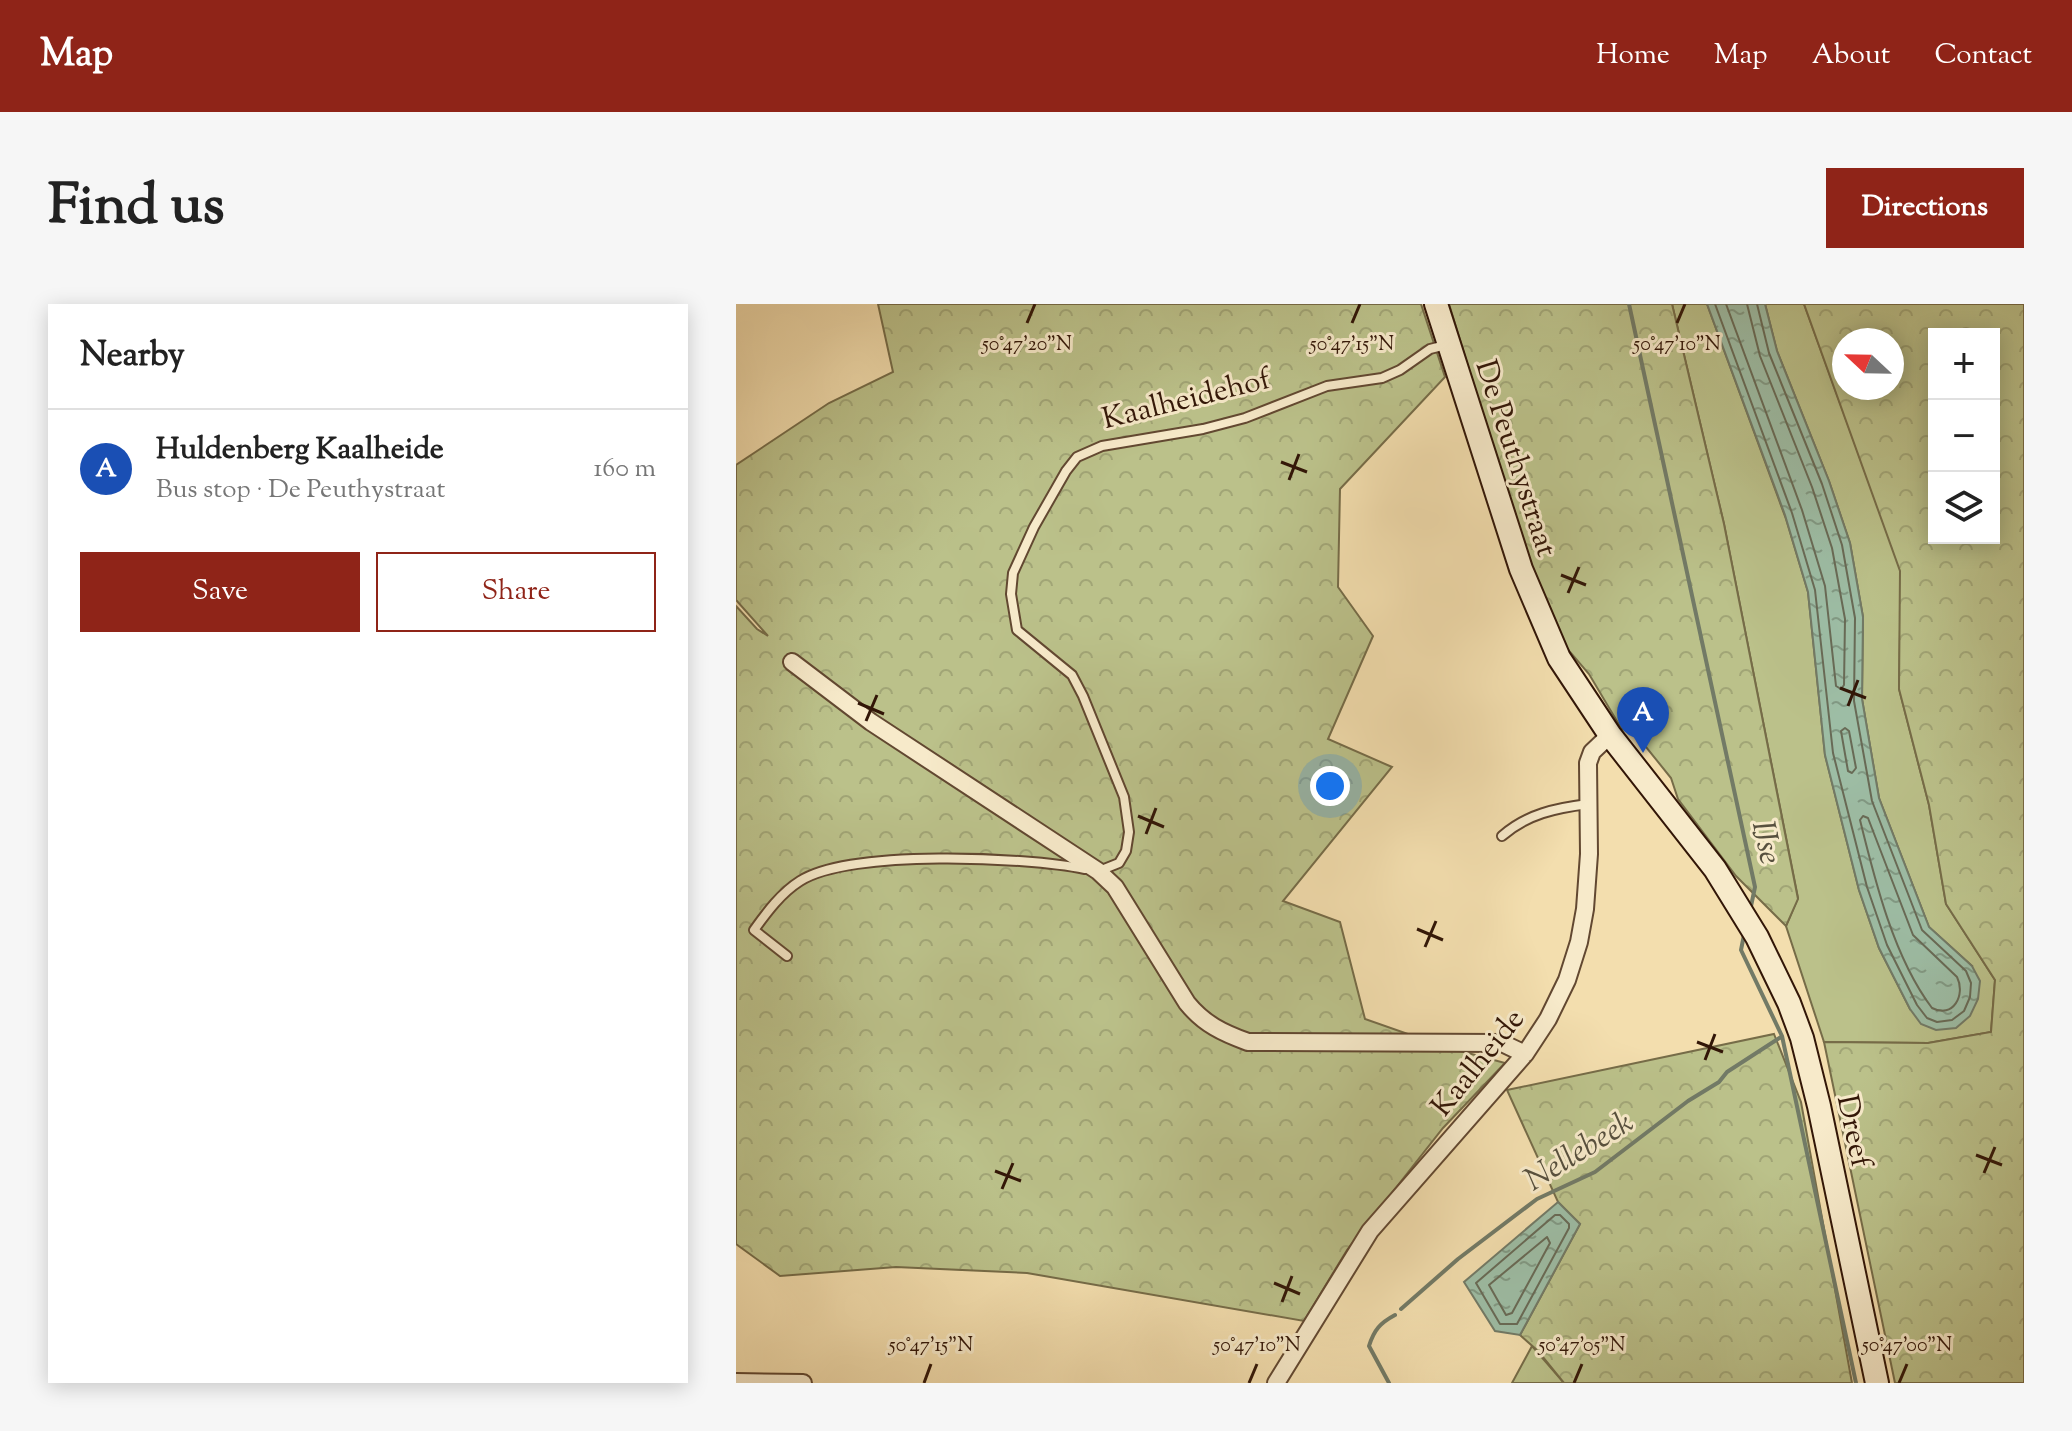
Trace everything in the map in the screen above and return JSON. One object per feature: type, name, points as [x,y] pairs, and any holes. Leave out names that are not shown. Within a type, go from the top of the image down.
[{"type":"main road","name":"De Peuthystraat","points":[[1436,304],[1501,514],[1541,620],[1567,671],[1610,735],[1715,869],[1738,904]]},
{"type":"main road","name":"Dreef","points":[[1738,904],[1789,1003],[1802,1038],[1877,1383]]},
{"type":"street","points":[[792,662],[871,722],[1098,871],[1115,887],[1187,1003],[1201,1019],[1222,1032],[1248,1042],[1502,1043],[1525,1054]]},
{"type":"street","name":"Kaalheide","points":[[1276,1383],[1370,1231],[1525,1054],[1548,1019],[1567,980],[1585,909],[1589,854],[1588,763],[1592,752],[1610,735]]},
{"type":"street","points":[[736,1382],[803,1383]]},
{"type":"lane","name":"Kaalheidehof","points":[[1098,871],[1119,863],[1126,851],[1129,832],[1124,797],[1072,675],[1017,630],[1011,594],[1013,573],[1018,561],[1066,471],[1077,457],[1102,446],[1203,429],[1245,418],[1327,386],[1382,378],[1400,370],[1430,349],[1448,344]]},
{"type":"lane","points":[[1502,836],[1531,816],[1561,807],[1588,804]]},
{"type":"lane","points":[[787,956],[754,930],[782,896],[801,880],[824,870],[862,862],[909,859],[1054,862],[1098,871]]},
{"type":"green space","points":[[878,304],[1421,304],[1445,377],[1340,489],[1338,587],[1373,636],[1328,739],[1392,767],[1283,901],[1340,922],[1365,1019],[1442,1046],[1505,1063],[1443,1128],[1347,1250],[1304,1321],[1027,1273],[896,1267],[780,1276],[736,1244],[736,606],[757,629],[768,636],[736,600],[736,465],[829,403],[893,372]]},
{"type":"green space","points":[[1449,304],[1672,304],[1724,524],[1798,899],[1786,926],[1736,876],[1678,799],[1671,778],[1638,737],[1621,728],[1589,674],[1564,645],[1524,549]]},
{"type":"green space","points":[[1672,304],[1707,304],[1786,519],[1808,592],[1825,755],[1859,890],[1879,948],[1910,1009],[1972,966],[1929,927],[1879,798],[1862,699],[1863,617],[1850,543],[1829,481],[1777,351],[1765,304],[1804,304],[1832,381],[1832,400],[1839,400],[1901,571],[1899,689],[1929,805],[1946,904],[1995,980],[1991,1032],[1928,1043],[1824,1042],[1786,926],[1798,898],[1724,524]]},
{"type":"green space","points":[[1804,304],[2024,304],[2024,1383],[1895,1383],[1824,1042],[1928,1043],[1991,1032],[1995,980],[1946,904],[1929,805],[1899,689],[1900,571],[1839,400],[1904,400],[1904,328],[1832,328],[1832,382]]},
{"type":"green space","points":[[1774,1034],[1801,1102],[1852,1383],[1564,1383],[1538,1351],[1520,1335],[1580,1224],[1558,1202],[1507,1090]]},
{"type":"green space","points":[[1532,1346],[1564,1383],[1512,1383]]},
{"type":"water","points":[[1707,304],[1765,304],[1777,351],[1829,481],[1850,543],[1863,617],[1862,699],[1879,798],[1929,927],[1972,966],[1980,981],[1978,999],[1970,1016],[1956,1028],[1936,1030],[1921,1024],[1910,1009],[1879,948],[1859,890],[1825,755],[1808,592],[1785,515]]},
{"type":"water","points":[[1558,1202],[1580,1224],[1520,1335],[1495,1331],[1464,1282]]},
{"type":"waterway","name":"IJse","points":[[1629,304],[1755,887],[1750,911]]},
{"type":"waterway","name":"IJse","points":[[1744,935],[1741,950],[1782,1036],[1856,1383]]},
{"type":"waterway","name":"Nellebeek","points":[[1401,1309],[1458,1259],[1537,1199],[1595,1172],[1688,1101],[1719,1082],[1727,1072],[1781,1037]]},
{"type":"waterway","name":"Nellebeek","points":[[1389,1383],[1369,1346],[1378,1328],[1395,1315]]},
{"type":"place","name":"Huldenberg Kaalheide","points":[[1643,753]]}]
